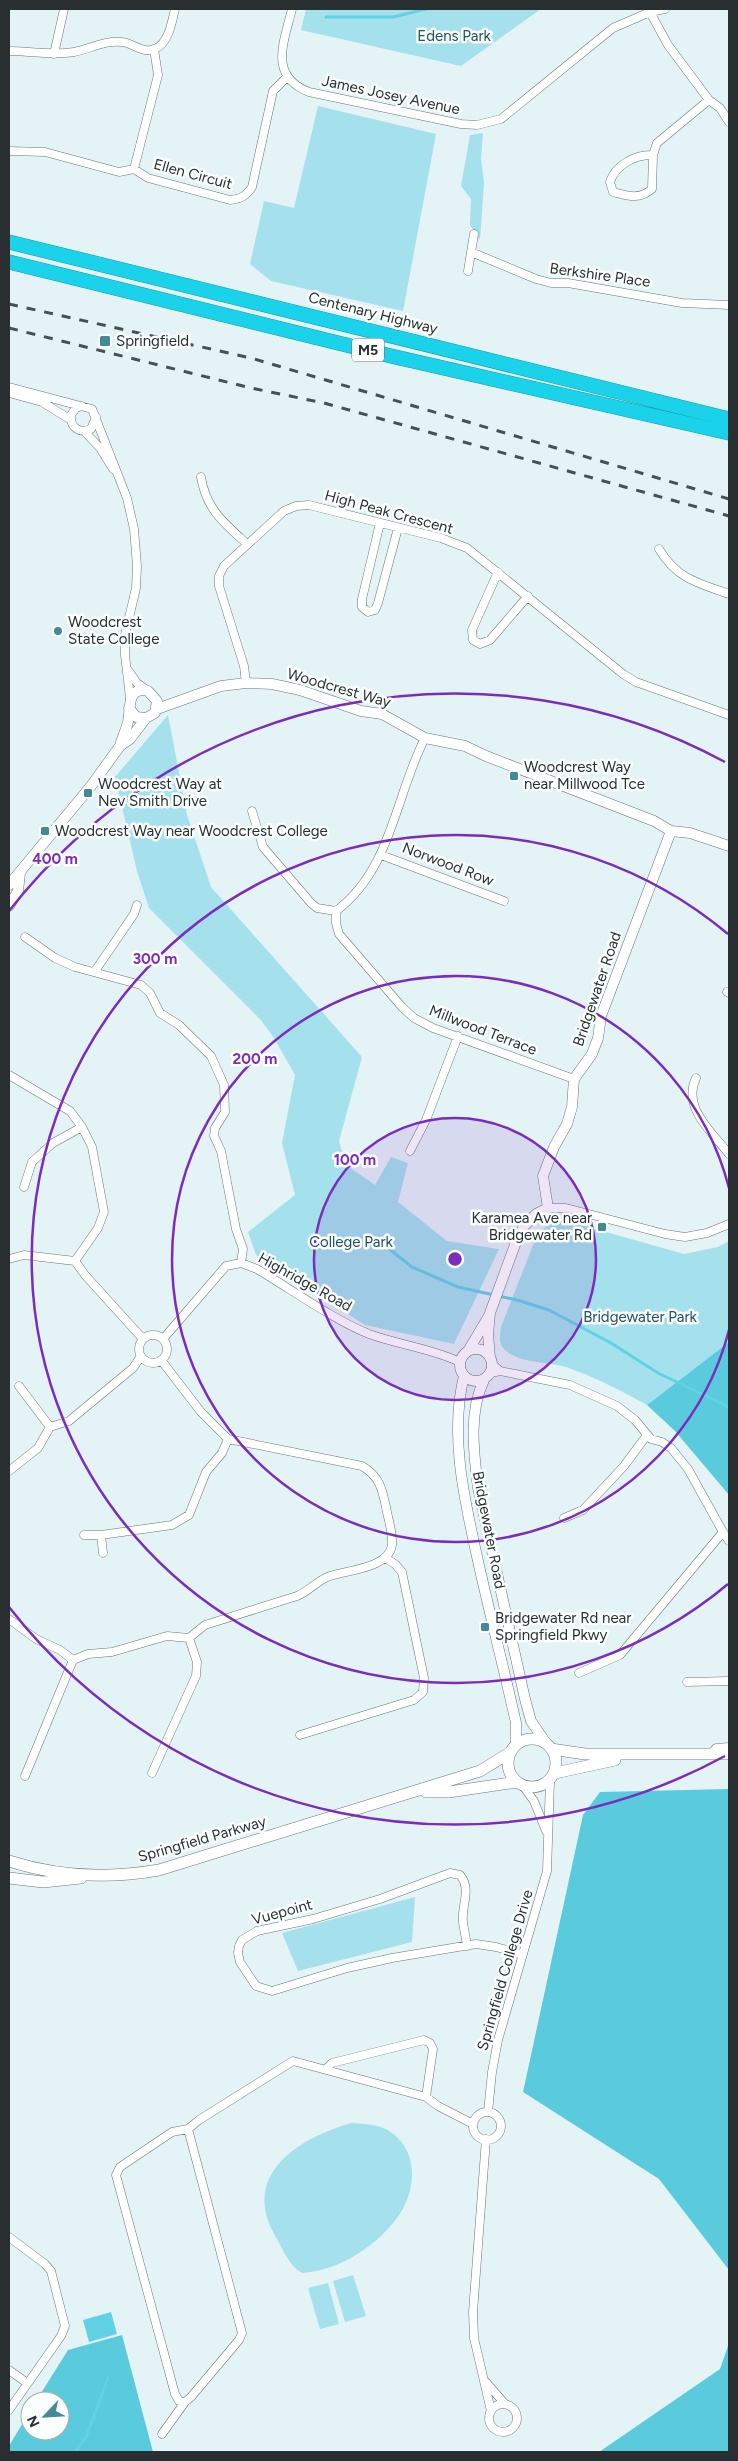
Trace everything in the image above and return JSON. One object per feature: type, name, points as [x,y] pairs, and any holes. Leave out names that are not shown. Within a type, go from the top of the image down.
[{"type":"highway","name":"Centenary Highway","points":[[9,242],[729,419]]},
{"type":"highway","name":"M5","points":[[9,262],[391,356],[729,433]]},
{"type":"main road","points":[[651,1754],[552,1776],[538,1787],[520,1784],[508,1768],[513,1749],[528,1739],[581,1754],[651,1754],[729,1754]]},
{"type":"main road","points":[[549,1746],[556,1763],[552,1776]]},
{"type":"main road","name":"Springfield Parkway","points":[[9,1861],[92,1877],[159,1870],[480,1771],[513,1749]]},
{"type":"main road","name":"Springfield Parkway","points":[[400,1796],[520,1784]]},
{"type":"main road","points":[[9,1878],[43,1882],[92,1877]]},
{"type":"street","points":[[54,54],[64,9]]},
{"type":"street","points":[[9,51],[54,54],[75,52],[109,42],[124,42],[142,50],[154,50],[161,45],[168,34],[175,9]]},
{"type":"street","points":[[287,77],[282,57],[292,9]]},
{"type":"street","name":"James Josey Avenue","points":[[287,77],[293,85],[309,92],[461,124],[477,125],[501,119],[613,28],[651,10],[665,9]]},
{"type":"street","points":[[651,10],[668,45],[709,100],[720,108],[729,122]]},
{"type":"street","points":[[134,169],[158,75],[154,50]]},
{"type":"street","name":"Ellen Circuit","points":[[9,150],[45,152],[119,172],[134,169],[148,178],[230,200],[239,199],[247,195],[252,187],[272,91],[287,77]]},
{"type":"street","points":[[653,155],[638,156],[617,171],[610,182],[613,192],[633,197],[643,196],[652,189],[653,155],[658,143],[666,134],[709,100]]},
{"type":"street","points":[[468,270],[474,234]]},
{"type":"street","name":"Berkshire Place","points":[[471,252],[551,283],[568,283],[632,296],[654,296],[682,303],[729,305]]},
{"type":"street","points":[[9,387],[92,409],[112,455],[117,474],[127,498],[131,513],[137,566],[133,602],[125,635],[130,703],[128,722],[120,746]]},
{"type":"street","points":[[9,393],[42,402],[71,420],[73,426],[84,431],[100,448],[117,474]]},
{"type":"street","points":[[71,420],[76,408],[84,406]]},
{"type":"street","points":[[84,431],[94,425],[96,417]]},
{"type":"street","points":[[201,477],[204,494],[210,506],[247,544]]},
{"type":"street","name":"High Peak Crescent","points":[[246,683],[244,666],[219,586],[220,576],[224,566],[284,511],[296,506],[309,505],[455,542],[467,548],[498,572],[630,678],[729,715]]},
{"type":"street","points":[[380,523],[362,599],[362,607],[368,612],[375,610],[378,603],[398,528]]},
{"type":"street","points":[[659,549],[668,564],[679,574],[729,594]]},
{"type":"street","points":[[498,572],[472,630],[473,640],[480,644],[490,640],[528,596]]},
{"type":"street","points":[[128,670],[138,683],[150,692],[157,701],[157,709],[151,717],[136,717],[130,703]]},
{"type":"street","name":"Woodcrest Way","points":[[157,709],[221,686],[246,683],[272,684],[300,690],[361,711],[382,714],[425,738],[465,746],[486,756],[654,820],[671,831],[690,833],[729,846]]},
{"type":"street","points":[[130,703],[139,690],[150,692]]},
{"type":"street","name":"Woodcrest Way","points":[[150,692],[169,699],[188,699]]},
{"type":"street","points":[[9,885],[120,746],[130,739],[146,718]]},
{"type":"street","points":[[252,812],[263,847],[270,857],[310,904],[317,908],[336,911],[363,886],[381,855],[425,738]]},
{"type":"street","name":"Bridgewater Road","points":[[574,1079],[592,1054],[598,1038],[601,1016],[671,831]]},
{"type":"street","name":"Norwood Row","points":[[381,855],[504,900]]},
{"type":"street","points":[[9,906],[18,891],[20,873]]},
{"type":"street","points":[[95,971],[134,914],[136,905]]},
{"type":"street","name":"Millwood Terrace","points":[[336,911],[336,924],[339,934],[402,1007],[414,1018],[574,1079]]},
{"type":"street","points":[[25,937],[54,958],[74,967],[95,971],[141,985],[150,993],[160,1013],[179,1025],[202,1046],[217,1066],[224,1085],[225,1112],[215,1128],[214,1136],[221,1152],[234,1220],[243,1248],[241,1263]]},
{"type":"street","points":[[410,1151],[426,1120],[458,1036]]},
{"type":"street","points":[[9,1075],[70,1111],[82,1127],[92,1147],[104,1212],[98,1228],[75,1261]]},
{"type":"street","points":[[696,1078],[691,1088],[694,1109],[729,1154]]},
{"type":"street","points":[[574,1079],[572,1107],[567,1124],[554,1147],[543,1176],[548,1208],[566,1208],[665,1234],[685,1237],[707,1233],[729,1224]]},
{"type":"street","points":[[24,1187],[32,1162],[53,1143],[82,1127]]},
{"type":"street","name":"Bridgewater Road","points":[[468,1351],[490,1313],[524,1226],[536,1214],[548,1208]]},
{"type":"street","points":[[9,1259],[24,1254],[75,1261],[84,1275],[143,1340]]},
{"type":"street","name":"Highridge Road","points":[[163,1339],[226,1266],[241,1263],[257,1269],[367,1333],[389,1341],[439,1352],[460,1362]]},
{"type":"street","name":"Bridgewater Road","points":[[490,1313],[488,1334],[492,1369],[478,1392],[475,1420],[474,1454],[478,1488],[531,1721],[549,1746]]},
{"type":"street","points":[[153,1335],[163,1339],[167,1350],[161,1360],[150,1362],[141,1356],[139,1348],[143,1340],[153,1335]]},
{"type":"street","points":[[492,1369],[483,1350],[468,1351],[460,1362],[464,1376],[473,1382],[492,1369],[570,1385],[617,1406],[635,1420],[647,1435],[672,1448],[688,1469],[722,1532],[729,1541]]},
{"type":"street","points":[[9,1471],[38,1448],[50,1427],[69,1421],[133,1368],[141,1356]]},
{"type":"street","points":[[25,1776],[73,1660],[88,1654],[112,1652],[167,1636],[189,1638],[206,1625],[298,1596],[309,1591],[328,1577],[385,1558],[392,1547],[392,1536],[381,1486],[373,1472],[362,1466],[228,1439],[201,1412],[161,1360]]},
{"type":"street","name":"Bridgewater Road","points":[[464,1376],[458,1417],[467,1510],[516,1724],[513,1749]]},
{"type":"street","points":[[19,1386],[50,1427]]},
{"type":"street","points":[[564,1518],[583,1510],[598,1496],[647,1435]]},
{"type":"street","points":[[84,1534],[101,1535],[172,1525],[181,1521],[189,1515],[206,1472],[222,1453],[228,1439]]},
{"type":"street","points":[[579,1673],[620,1654],[722,1532]]},
{"type":"street","points":[[101,1535],[102,1553]]},
{"type":"street","points":[[300,1735],[414,1700],[423,1692],[424,1678],[402,1572],[395,1564],[385,1558]]},
{"type":"street","points":[[9,1619],[36,1639],[73,1660]]},
{"type":"street","points":[[152,1773],[196,1676],[197,1662],[189,1638]]},
{"type":"street","points":[[688,1682],[729,1681]]},
{"type":"street","points":[[711,1754],[716,1748],[729,1747]]},
{"type":"street","name":"Springfield College Drive","points":[[488,2112],[498,2040],[521,1954],[547,1871],[549,1851],[547,1835],[552,1776]]},
{"type":"street","name":"Springfield College Drive","points":[[520,1784],[534,1801],[547,1835]]},
{"type":"street","name":"Vuepoint","points":[[467,1946],[462,1921],[466,1898],[464,1883],[460,1875],[450,1873],[380,1899],[313,1919],[257,1931],[242,1940],[238,1954],[240,1962],[256,1986],[272,1991],[346,1968],[392,1958],[467,1946],[476,1944],[521,1954]]},
{"type":"street","points":[[327,2068],[332,2063],[424,2040],[430,2043],[432,2049],[426,2097]]},
{"type":"street","points":[[185,2402],[179,2401],[175,2394],[116,2174],[120,2166],[172,2132],[188,2129],[287,2063],[293,2061],[327,2068],[426,2097],[438,2106],[474,2124]]},
{"type":"street","points":[[488,2112],[495,2115],[500,2125],[495,2137],[486,2139],[476,2134],[474,2124],[480,2114],[488,2112]]},
{"type":"street","points":[[162,2434],[185,2402],[239,2340],[242,2333],[188,2129]]},
{"type":"street","points":[[486,2139],[473,2312],[474,2338],[491,2411]]},
{"type":"street","points":[[9,2237],[45,2264],[51,2271],[65,2326],[61,2336],[9,2410]]},
{"type":"street","points":[[9,2370],[28,2383]]},
{"type":"street","points":[[483,2380],[505,2404],[514,2408],[517,2414],[516,2424],[508,2431],[502,2432],[493,2427],[489,2418],[491,2411],[497,2405],[505,2404]]},
{"type":"green space","name":"Edens Park","points":[[306,9],[541,9],[461,66],[301,30]]},
{"type":"green space","points":[[318,106],[436,134],[403,311],[271,281],[250,264],[264,201],[294,208]]},
{"type":"green space","points":[[483,133],[481,158],[484,183],[480,240],[470,225],[471,199],[461,186],[470,135]]},
{"type":"green space","name":"College Park","points":[[168,715],[187,815],[211,887],[362,1057],[339,1141],[346,1165],[375,1185],[391,1157],[408,1163],[398,1202],[447,1241],[499,1249],[454,1344],[365,1325],[256,1255],[248,1232],[295,1195],[282,1143],[295,1075],[274,1038],[260,1019],[149,908],[137,871],[115,777]]},
{"type":"green space","name":"Bridgewater Park","points":[[556,1221],[567,1221],[684,1254],[718,1247],[729,1241],[729,1342],[647,1405],[577,1371],[558,1365],[525,1360],[510,1354],[501,1344],[501,1327],[533,1245],[541,1230]]},
{"type":"green space","points":[[415,1897],[412,1942],[298,1971],[282,1933]]},
{"type":"green space","points":[[351,2123],[383,2128],[400,2141],[406,2150],[412,2170],[410,2192],[393,2224],[371,2245],[358,2254],[330,2267],[302,2273],[287,2258],[267,2217],[265,2197],[269,2179],[279,2163],[294,2150],[311,2139]]},
{"type":"green space","points":[[353,2275],[366,2316],[345,2322],[333,2281]]},
{"type":"green space","points":[[328,2283],[339,2324],[320,2329],[308,2288]]},
{"type":"shaded area","points":[[729,1342],[729,1495],[675,1431],[647,1405]]},
{"type":"shaded area","points":[[729,1789],[729,2270],[659,2179],[523,2092],[583,1815],[600,1792]]},
{"type":"shaded area","points":[[111,2312],[117,2334],[89,2342],[83,2320]]},
{"type":"shaded area","points":[[122,2335],[153,2452],[9,2452],[9,2446],[20,2428],[20,2441],[70,2441],[70,2391],[42,2391],[68,2350]]},
{"type":"shaded area","points":[[729,2343],[729,2452],[599,2452],[720,2369]]},
{"type":"waterway","points":[[326,17],[393,17],[426,9]]},
{"type":"waterway","points":[[388,1248],[412,1267],[458,1287],[517,1300],[549,1310],[611,1343],[658,1373],[729,1407]]},
{"type":"waterway","points":[[75,2452],[86,2437],[108,2378]]},
{"type":"railway","points":[[9,304],[251,358],[729,499]]},
{"type":"railway","points":[[9,328],[251,388],[324,403],[729,516]]},
{"type":"place","name":"Springfield","points":[[105,341]]},
{"type":"place","name":"Woodcrest State College","points":[[58,631]]},
{"type":"place","name":"Woodcrest Way near Millwood Tce","points":[[514,776]]},
{"type":"place","name":"Woodcrest Way at Nev Smith Drive","points":[[88,793]]},
{"type":"place","name":"Woodcrest Way near Woodcrest College","points":[[45,831]]},
{"type":"place","name":"Karamea Ave near Bridgewater Rd","points":[[602,1227]]},
{"type":"place","name":"Bridgewater Rd near Springfield Pkwy","points":[[485,1627]]}]
